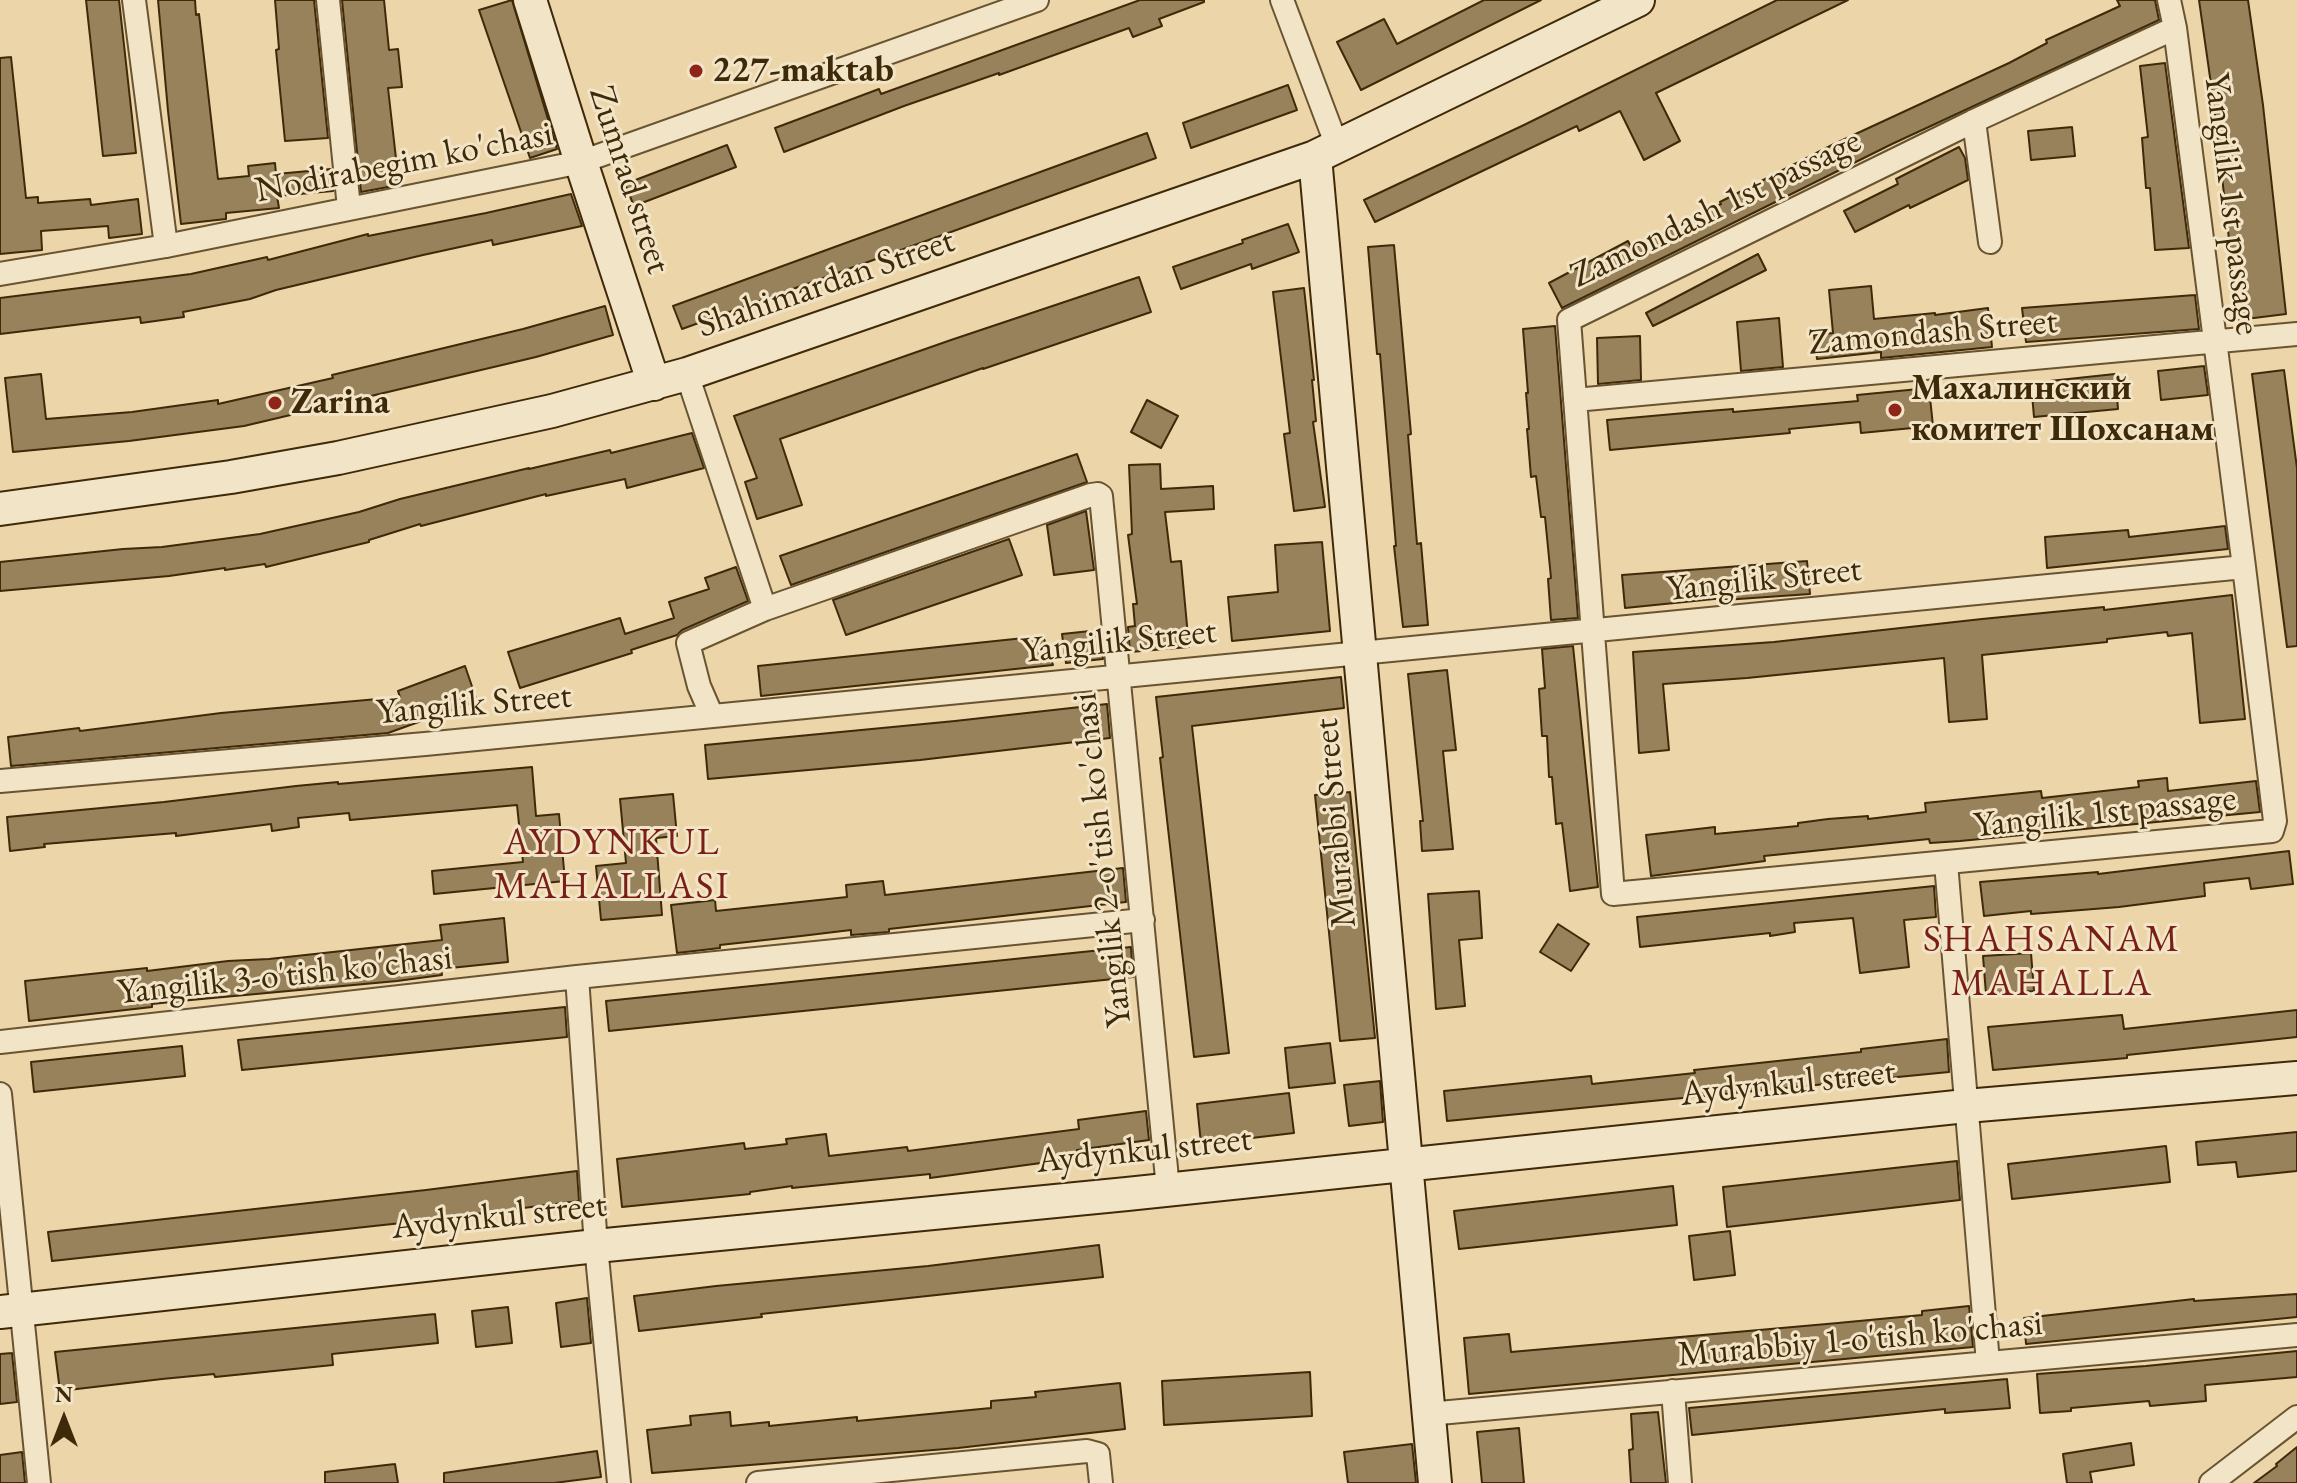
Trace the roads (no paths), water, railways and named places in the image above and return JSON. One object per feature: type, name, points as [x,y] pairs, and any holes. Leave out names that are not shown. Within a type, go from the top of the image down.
[{"type":"street","points":[[134,0],[166,246]]},
{"type":"street","points":[[328,0],[349,208]]},
{"type":"street","name":"Zumrad street","points":[[530,0],[654,384]]},
{"type":"street","name":"Nodirabegim ko'chasi","points":[[0,274],[166,246],[581,162],[1037,0]]},
{"type":"street","points":[[1282,0],[1326,151]]},
{"type":"street","name":"Shahimardan Street","points":[[0,509],[202,482],[338,458],[552,411],[687,374],[1326,151],[1638,0]]},
{"type":"street","name":"Yangilik 1st passage","points":[[1593,630],[1613,894],[2272,831],[2275,821],[2244,567],[2169,0]]},
{"type":"street","name":"Zamondash 1st passage","points":[[1593,630],[1569,320],[1974,121],[2175,28]]},
{"type":"street","points":[[1974,121],[1990,242]]},
{"type":"street","name":"Murabbi Street","points":[[1326,151],[1360,653],[1435,1483]]},
{"type":"street","name":"Zamоndash Street","points":[[1575,400],[2297,334]]},
{"type":"street","points":[[687,374],[765,609]]},
{"type":"street","name":"Yangilik 2-o'tish ko'chasi","points":[[712,716],[699,686],[687,644],[765,609],[1098,494],[1101,496],[1168,1189]]},
{"type":"street","name":"Yangilik Street","points":[[0,781],[425,744],[2244,567]]},
{"type":"street","points":[[1946,863],[1988,1363]]},
{"type":"street","name":"Yangilik 3-o'tish ko'chasi","points":[[0,1042],[577,977],[1143,920]]},
{"type":"street","points":[[577,977],[596,1246],[619,1483]]},
{"type":"street","name":"Aydynkul street","points":[[10,1310],[596,1246],[1966,1106],[2297,1078]]},
{"type":"street","points":[[0,1094],[10,1310],[39,1483]]},
{"type":"street","name":"Murabbiy 1-o'tish ko'chasi","points":[[1428,1414],[2297,1335]]},
{"type":"street","points":[[1673,1391],[1680,1483]]},
{"type":"street","points":[[2211,1483],[2297,1417]]},
{"type":"street","points":[[758,1483],[1087,1451],[1098,1454],[1101,1483]]},
{"type":"place","name":"227-maktab","points":[[696,71]]},
{"type":"place","name":"Zarina","points":[[275,403]]},
{"type":"place","name":"Махалинский комитет Шохcанам","points":[[1895,410]]},
{"type":"district","name":"AYDYNKUL MAHALLASI","points":[[612,866]]},
{"type":"district","name":"SHAHSANAM MAHALLA","points":[[2052,963]]}]
